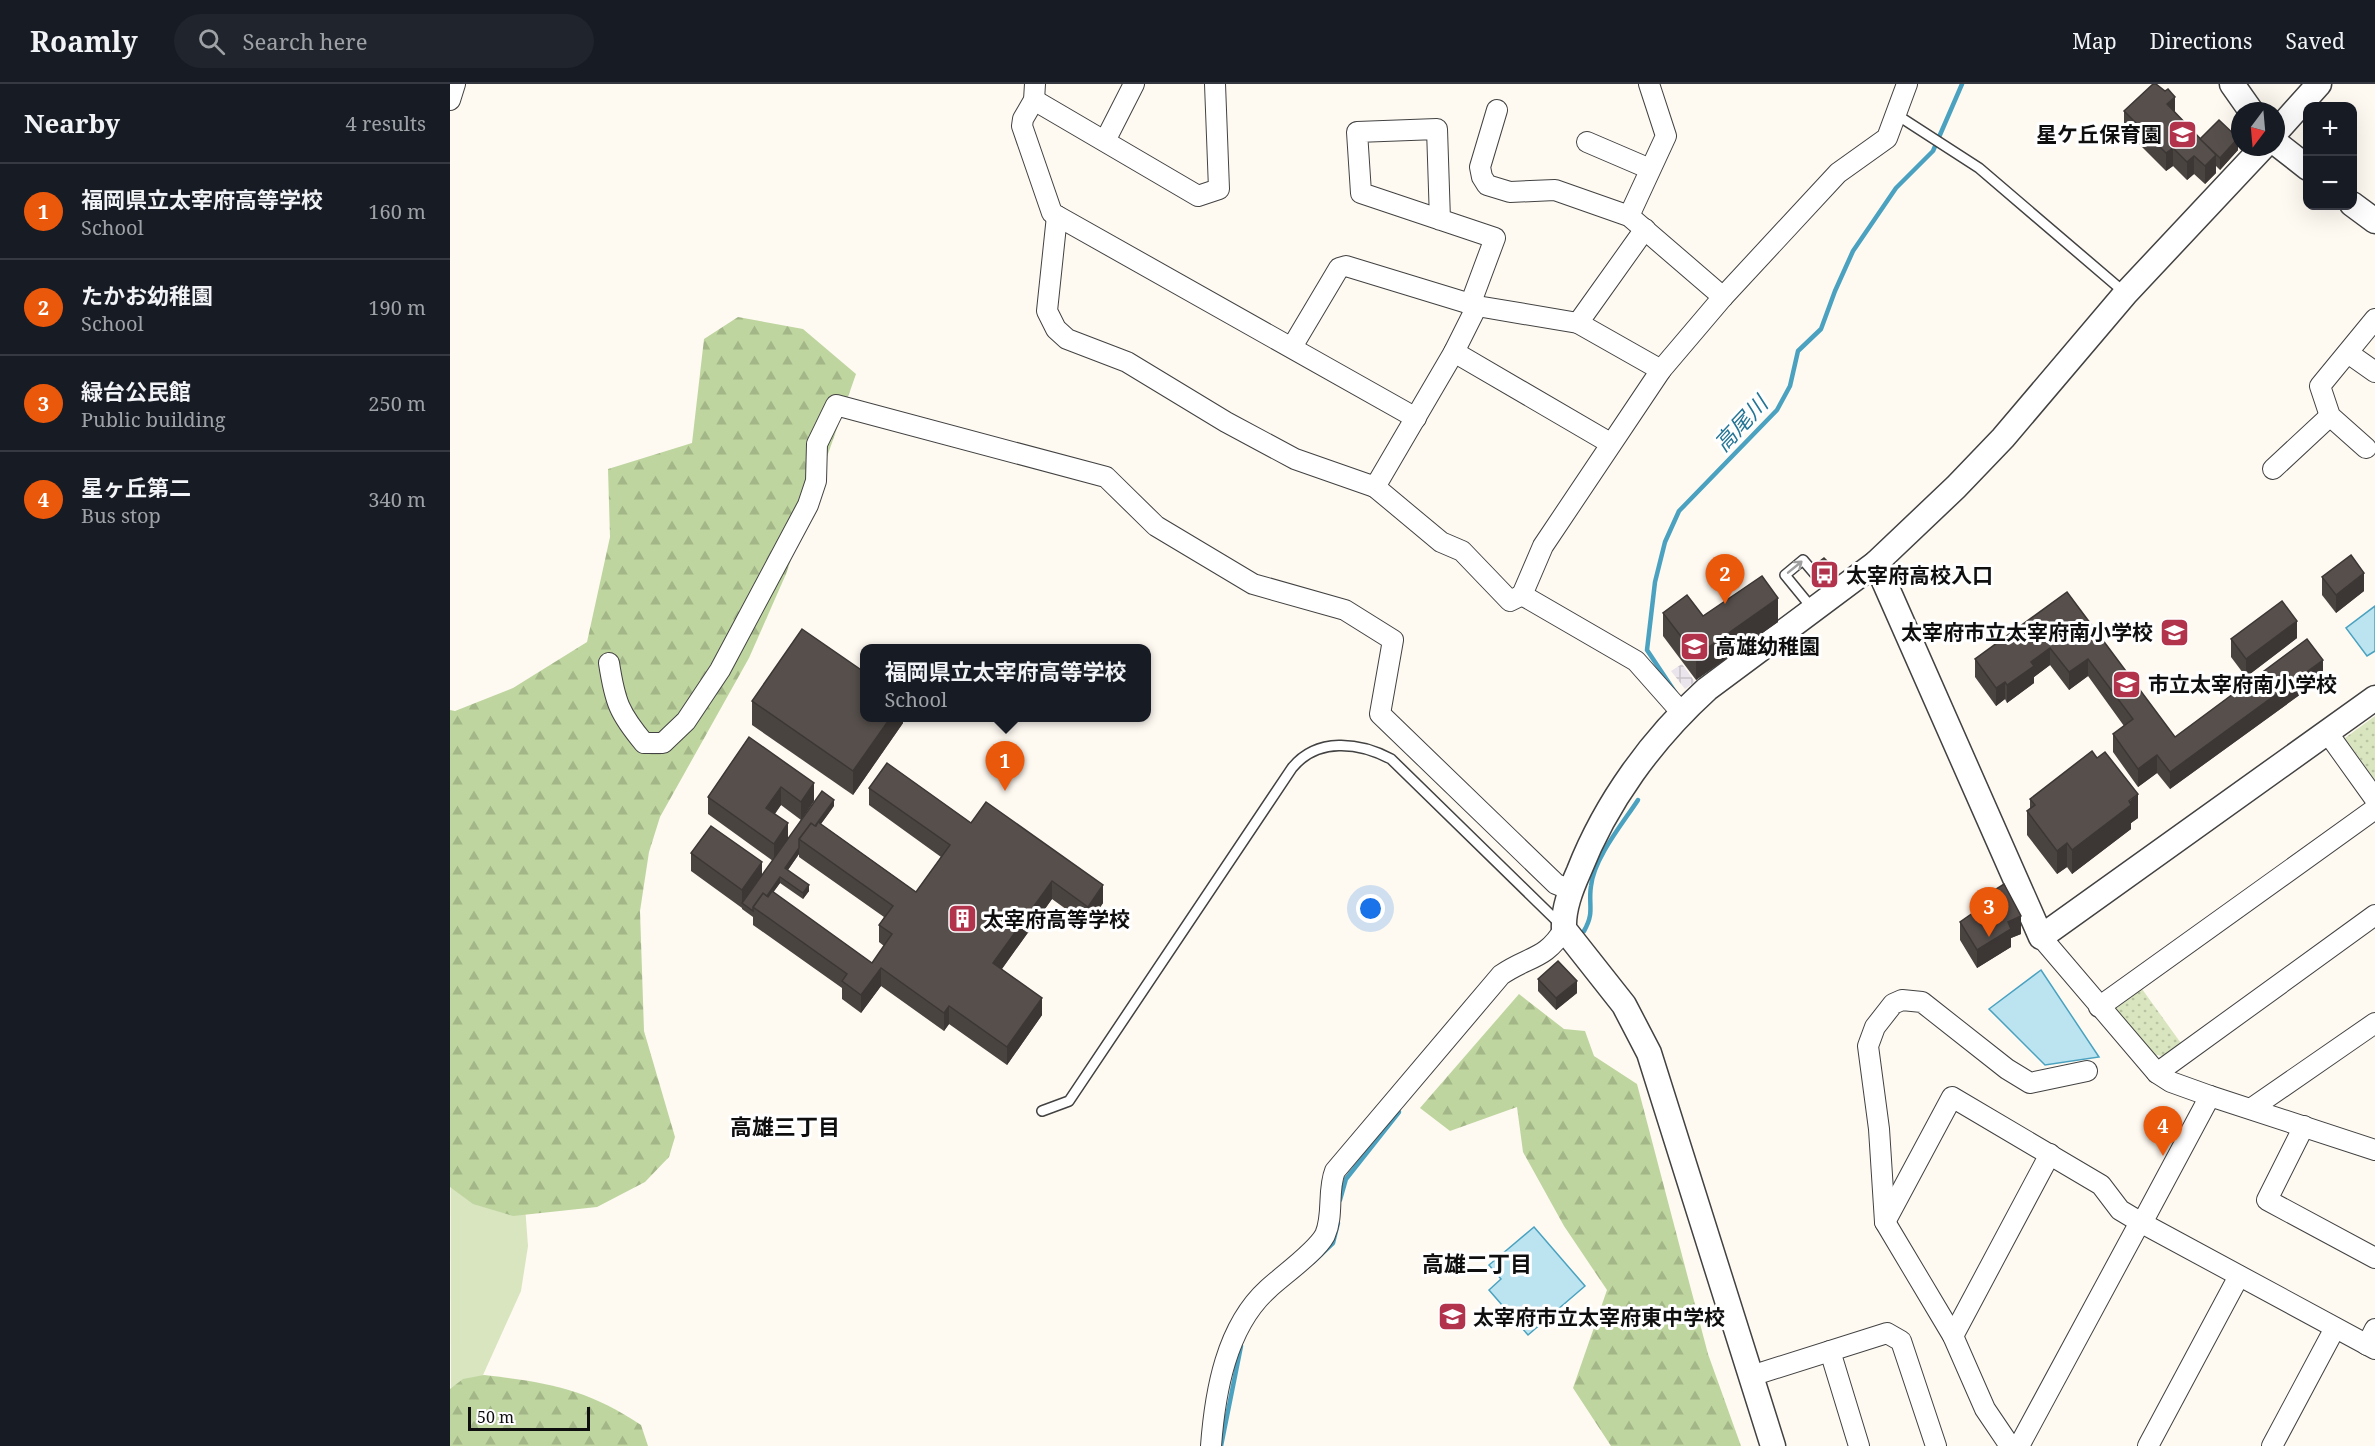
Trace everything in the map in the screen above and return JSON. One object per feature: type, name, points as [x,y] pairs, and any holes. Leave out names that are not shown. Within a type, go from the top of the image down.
[{"type":"street","points":[[450,100],[455,84]]},
{"type":"street","points":[[1105,141],[1134,84]]},
{"type":"street","points":[[1215,84],[1219,189],[1197,196],[1105,141],[1034,92],[1022,126],[1052,213],[1416,418]]},
{"type":"street","points":[[1629,216],[1666,136],[1649,84]]},
{"type":"street","points":[[1057,216],[1047,312],[1056,329],[1067,339],[1127,362],[1226,422],[1296,459],[1375,488],[1441,542],[1462,551],[1510,601],[1522,595],[1543,546],[1661,370],[1723,297],[1838,173],[1887,138],[1907,84]]},
{"type":"street","points":[[2232,84],[2245,102]]},
{"type":"street","points":[[2285,122],[2319,84]]},
{"type":"street","points":[[1497,110],[1480,167],[1487,185],[1510,192],[1555,190],[1629,216],[1723,297]]},
{"type":"street","points":[[1375,488],[1454,352],[1474,305],[1495,238],[1440,220],[1361,193],[1358,132],[1437,129],[1440,220]]},
{"type":"street","points":[[1587,142],[1650,169]]},
{"type":"street","points":[[2285,150],[2303,165]]},
{"type":"street","points":[[1211,1446],[1214,1414],[1229,1351],[1246,1312],[1324,1235],[1330,1184],[1335,1171],[1501,975],[1514,966],[1547,951],[1564,929],[1571,890],[1594,833],[1625,783],[1682,713],[1707,689],[1876,564],[2004,438],[2126,293],[2255,156]]},
{"type":"street","points":[[2357,208],[2375,221]]},
{"type":"street","points":[[1578,323],[1645,229]]},
{"type":"street","points":[[1292,347],[1339,268],[1346,266],[1474,305],[1578,323],[1661,370]]},
{"type":"street","points":[[2366,448],[2330,416],[2320,386],[2375,319]]},
{"type":"street","points":[[1454,352],[1610,443]]},
{"type":"street","points":[[2348,353],[2375,372]]},
{"type":"street","points":[[609,663],[614,698],[629,725],[644,743],[663,743],[686,722],[720,670],[808,505],[816,481],[817,444],[836,405],[1106,477],[1156,526],[1253,584],[1345,610],[1393,640],[1380,714],[1556,884],[1571,890]]},
{"type":"street","points":[[2273,469],[2330,416]]},
{"type":"street","points":[[1876,564],[2041,937],[2157,1073],[2171,1082],[2210,1096],[2367,1147],[2375,1132]]},
{"type":"street","points":[[1522,595],[1636,661],[1682,713]]},
{"type":"street","points":[[2041,937],[2375,698]]},
{"type":"street","points":[[2327,732],[2375,799]]},
{"type":"street","points":[[2100,1007],[2375,808]]},
{"type":"street","points":[[2157,1073],[2375,915]]},
{"type":"street","points":[[1564,929],[1624,1005],[1649,1053],[1773,1446]]},
{"type":"street","points":[[2010,1446],[1985,1409],[1953,1336],[1885,1222],[1879,1129],[1868,1046],[1875,1027],[1893,1004],[1902,1000],[1923,1002],[2007,1069],[2030,1083],[2087,1071]]},
{"type":"street","points":[[2252,1108],[2375,1023]]},
{"type":"street","points":[[2019,1446],[2210,1096]]},
{"type":"street","points":[[1885,1222],[1952,1097],[2101,1185],[2120,1210],[2335,1328],[2372,1341]]},
{"type":"street","points":[[2304,1126],[2267,1200],[2375,1258]]},
{"type":"street","points":[[1953,1336],[2049,1154]]},
{"type":"street","points":[[2148,1446],[2239,1276]]},
{"type":"street","points":[[2272,1446],[2335,1328]]},
{"type":"street","points":[[1750,1376],[1887,1333],[1902,1341],[1936,1446]]},
{"type":"street","points":[[1830,1351],[1859,1446]]},
{"type":"lane","points":[[1897,115],[1979,168],[2126,293]]},
{"type":"lane","points":[[1813,610],[1785,574],[1803,560],[1833,595]]},
{"type":"lane","points":[[1042,1110],[1069,1101],[1292,768],[1300,759],[1321,748],[1354,745],[1372,748],[1391,759],[1564,929]]},
{"type":"shaded area","points":[[1682,664],[1695,682],[1685,689],[1671,671]]},
{"type":"green space","points":[[738,317],[803,329],[856,374],[786,574],[749,658],[660,817],[649,852],[640,911],[644,1031],[675,1137],[669,1157],[645,1182],[597,1207],[513,1216],[473,1204],[450,1187],[450,710],[455,711],[513,688],[587,642],[610,537],[608,469],[692,443],[704,339]]},
{"type":"green space","points":[[2375,716],[2375,780],[2345,738]]},
{"type":"green space","points":[[450,767],[494,788],[528,1246],[521,1291],[451,1446]]},
{"type":"green space","points":[[2142,989],[2183,1046],[2167,1057],[2152,1054],[2114,1010]]},
{"type":"green space","points":[[1519,994],[1564,1029],[1585,1031],[1594,1056],[1637,1084],[1708,1354],[1741,1446],[1611,1446],[1573,1388],[1607,1290],[1564,1226],[1523,1152],[1517,1107],[1450,1131],[1420,1108]]},
{"type":"green space","points":[[484,1375],[547,1384],[603,1403],[641,1425],[648,1446],[450,1446],[450,1389],[463,1379]]},
{"type":"water","points":[[2375,606],[2375,651],[2367,656],[2346,628]]},
{"type":"water","points":[[2041,970],[2099,1057],[2045,1065],[1989,1009]]},
{"type":"water","points":[[1534,1227],[1585,1286],[1528,1335],[1489,1290],[1501,1279],[1489,1265]]},
{"type":"building","points":[[2153,84],[2165,91],[2168,89],[2175,97],[2167,104],[2216,155],[2205,166],[2194,156],[2187,162],[2173,148],[2166,153],[2124,111]]},
{"type":"building","points":[[2219,120],[2231,131],[2231,146],[2220,158],[2200,139]]},
{"type":"building","points":[[2351,555],[2364,573],[2336,595],[2322,577]]},
{"type":"building","points":[[1824,558],[1832,566],[1828,570],[1820,561]]},
{"type":"building","points":[[1762,576],[1778,598],[1696,656],[1663,613],[1687,595],[1703,616]]},
{"type":"building","points":[[2067,592],[2175,737],[2307,639],[2323,660],[2170,772],[2157,755],[2138,769],[2113,734],[2133,719],[2088,659],[2069,672],[2050,648],[2031,662],[2034,666],[2007,685],[2005,682],[1996,688],[1975,659]]},
{"type":"building","points":[[2282,601],[2297,621],[2246,659],[2231,639]]},
{"type":"building","points":[[802,629],[860,669],[860,722],[887,722],[853,771],[752,701]]},
{"type":"building","points":[[749,737],[814,783],[801,802],[781,787],[766,808],[788,823],[774,844],[708,797]]},
{"type":"building","points":[[2092,751],[2097,758],[2105,752],[2138,794],[2129,801],[2131,805],[2072,850],[2067,843],[2057,851],[2027,811],[2035,805],[2030,799]]},
{"type":"building","name":"太宰府高等学校","points":[[887,763],[971,823],[986,802],[1103,885],[1088,907],[1052,881],[993,963],[1042,998],[1007,1047],[949,1006],[944,1013],[881,968],[861,995],[842,981],[847,974],[753,907],[763,893],[768,897],[772,891],[872,963],[892,934],[879,925],[893,906],[799,839],[811,823],[816,826],[818,822],[916,892],[950,845],[869,788]]},
{"type":"building","points":[[822,791],[834,800],[815,826],[811,823],[799,839],[799,848],[785,868],[809,885],[803,893],[780,877],[767,896],[763,893],[753,907],[753,911],[742,903]]},
{"type":"building","points":[[711,826],[762,862],[742,890],[691,853]]},
{"type":"building","points":[[2004,884],[2021,916],[2008,922],[2011,929],[1977,950],[1960,922],[1980,908],[1977,901]]},
{"type":"building","points":[[1558,961],[1577,981],[1556,998],[1538,979]]},
{"type":"waterway","name":"高尾川","points":[[1675,692],[1647,650],[1655,582],[1665,542],[1679,511],[1777,410],[1790,386],[1798,351],[1821,329],[1853,251],[1896,188],[1933,151],[1962,84]]},
{"type":"waterway","points":[[1584,931],[1590,913],[1593,875],[1610,841],[1638,800]]},
{"type":"waterway","points":[[1340,1200],[1346,1179],[1399,1112]]},
{"type":"waterway","points":[[1313,1262],[1333,1243],[1338,1223]]},
{"type":"waterway","points":[[1221,1446],[1241,1346]]},
{"type":"place","name":"星ケ丘保育園","points":[[2183,134]]},
{"type":"place","name":"太宰府高校入口","points":[[1825,575]]},
{"type":"place","name":"たかお幼稚園","points":[[1725,604]]},
{"type":"place","name":"太宰府市立太宰府南小学校","points":[[2174,632]]},
{"type":"place","name":"高雄幼稚園","points":[[1694,646]]},
{"type":"place","name":"市立太宰府南小学校","points":[[2127,684]]},
{"type":"place","name":"福岡県立太宰府高等学校","points":[[1005,791]]},
{"type":"place","name":"太宰府高等学校","points":[[962,919]]},
{"type":"place","name":"緑台公民館","points":[[1989,937]]},
{"type":"place","name":"星ヶ丘第二","points":[[2163,1156]]},
{"type":"place","name":"太宰府市立太宰府東中学校","points":[[1452,1317]]},
{"type":"district","name":"高雄三丁目","points":[[785,1126]]},
{"type":"district","name":"高雄二丁目","points":[[1477,1263]]}]
